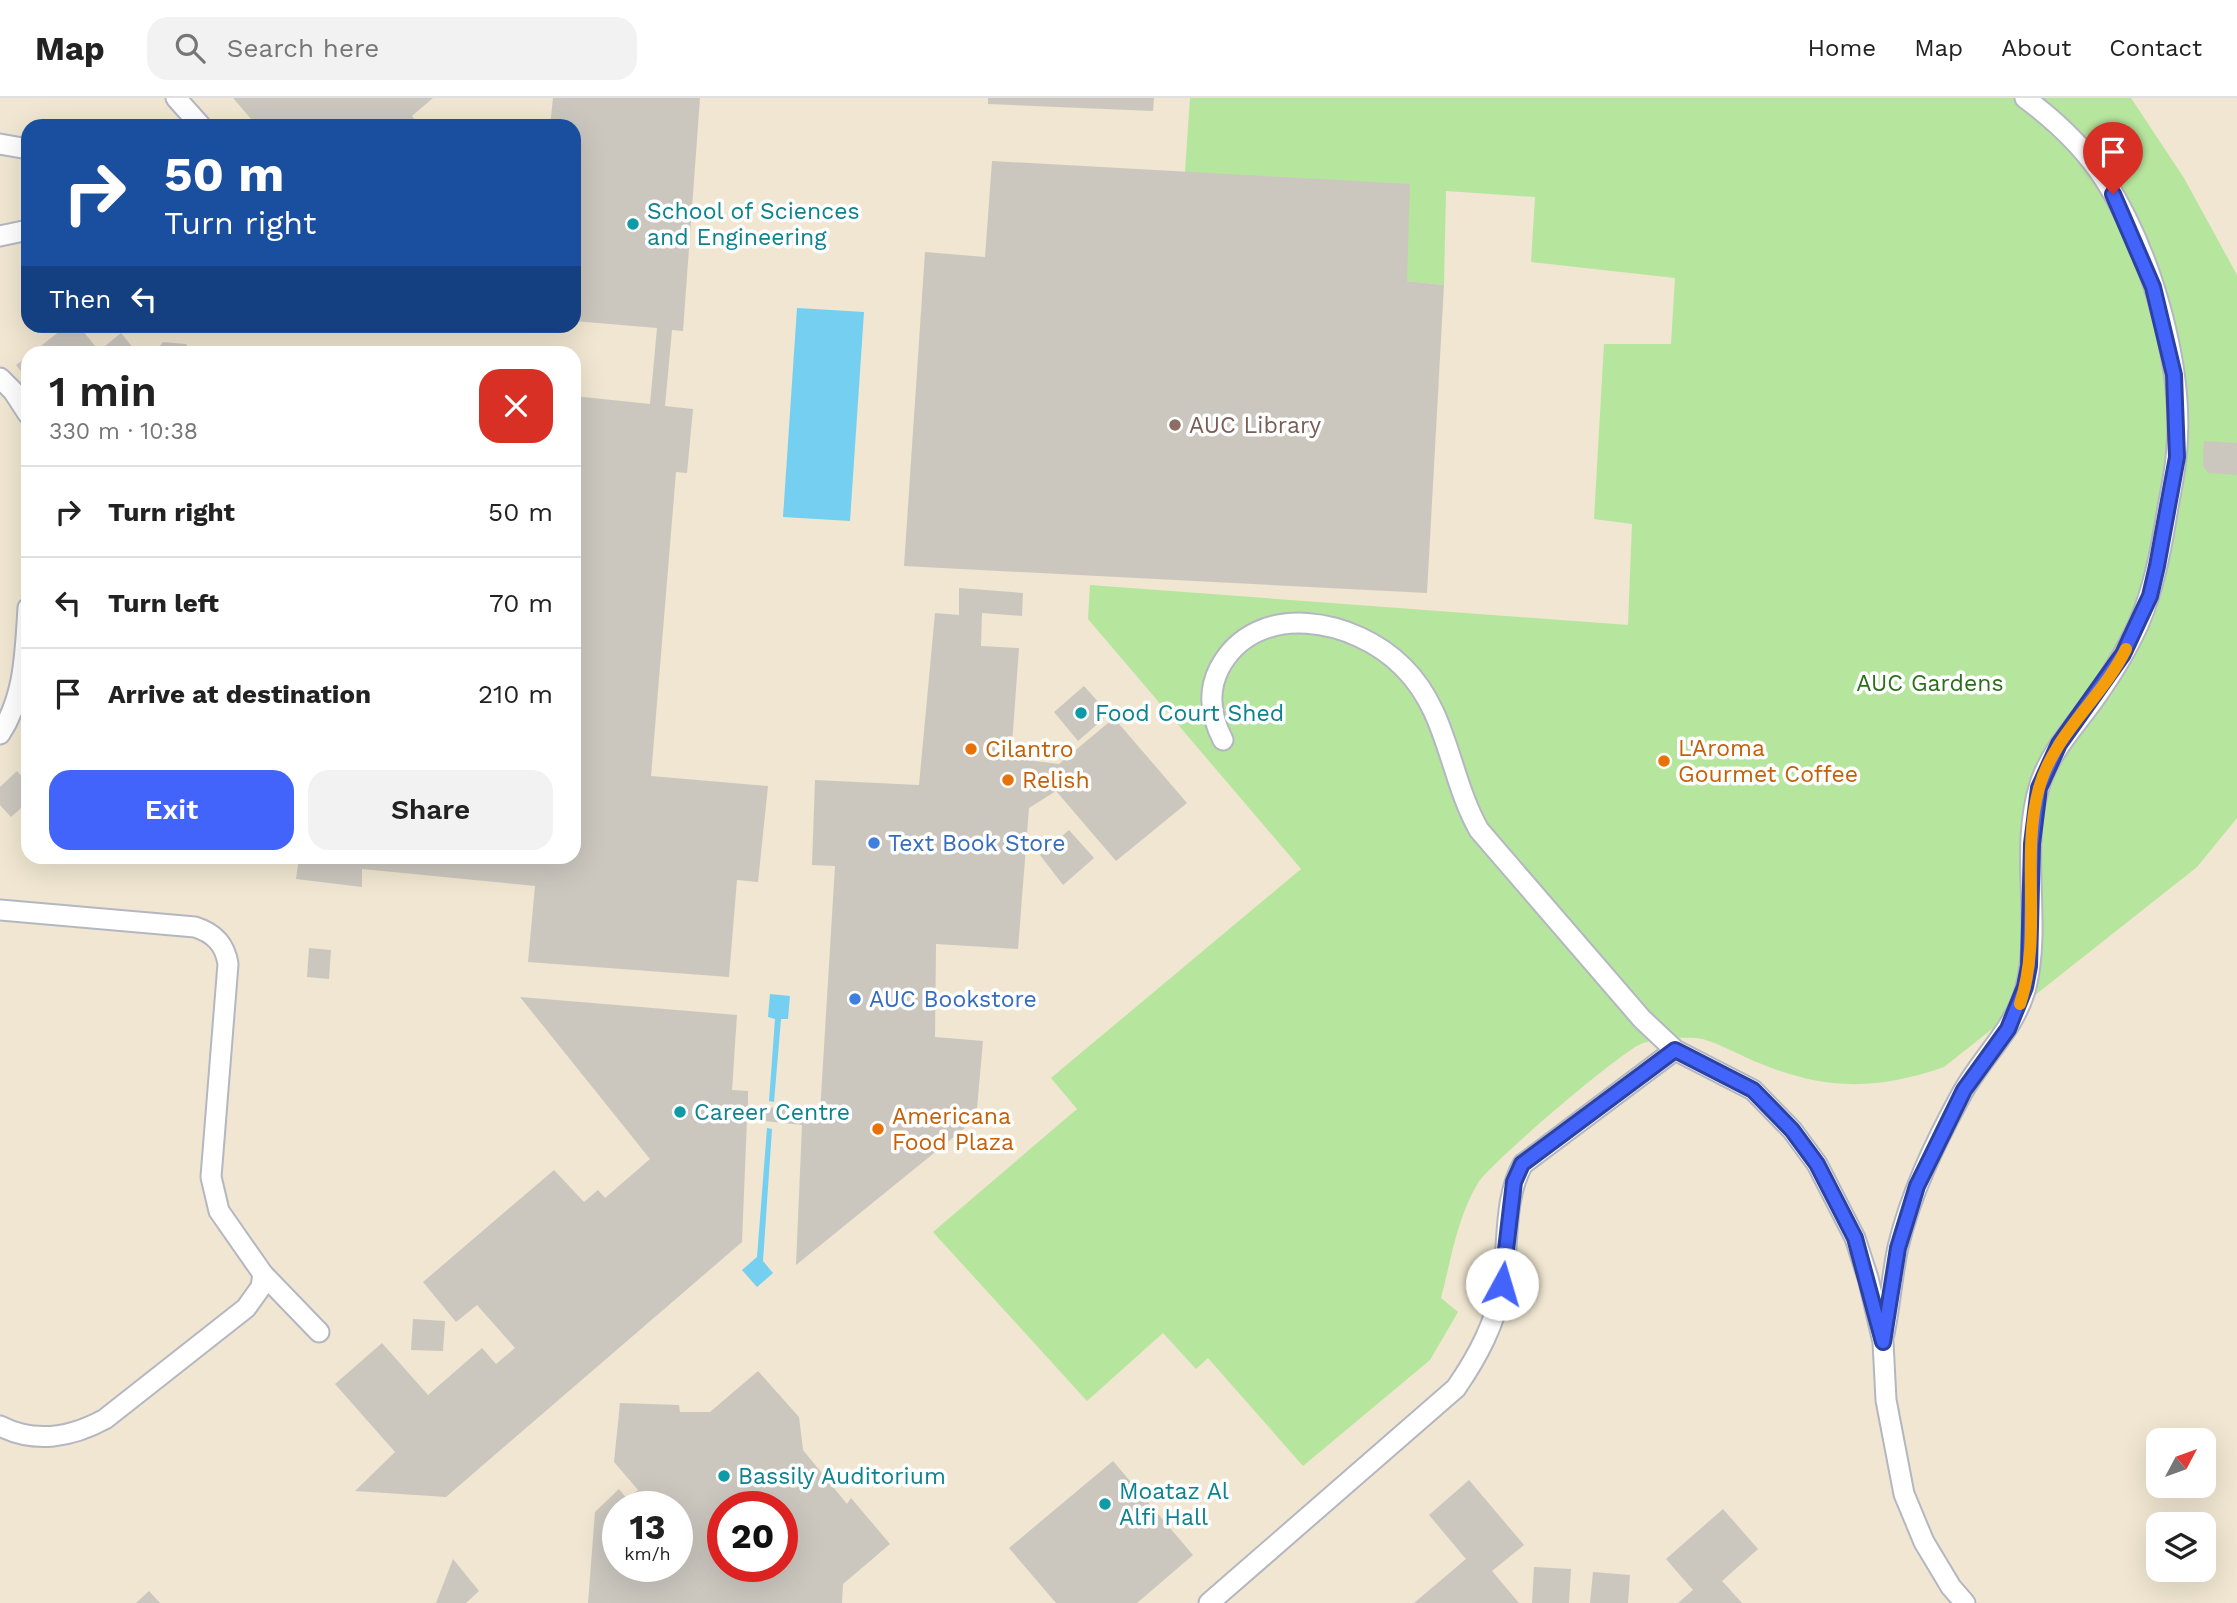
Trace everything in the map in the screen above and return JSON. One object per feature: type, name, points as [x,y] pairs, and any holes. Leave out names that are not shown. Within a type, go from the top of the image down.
[{"type":"lane","points":[[176,98],[195,119]]},
{"type":"lane","points":[[1965,1603],[1951,1587],[1924,1542],[1904,1494],[1886,1400],[1883,1342],[1898,1248],[1917,1186],[1964,1090],[2008,1029],[2025,987],[2029,966],[2032,844],[2039,788],[2059,744],[2106,683],[2138,625],[2157,566],[2177,457],[2174,375],[2165,330],[2153,287],[2122,210],[2082,149],[2064,130],[2025,98]]},
{"type":"lane","points":[[0,144],[21,148]]},
{"type":"lane","points":[[0,236],[21,232]]},
{"type":"lane","points":[[0,378],[21,403]]},
{"type":"lane","points":[[1223,740],[1212,712],[1214,678],[1236,646],[1252,634],[1280,624],[1318,625],[1346,630],[1386,652],[1417,682],[1428,700],[1448,747],[1466,807],[1479,830],[1628,1004],[1675,1050],[1753,1090],[1792,1130],[1817,1164],[1855,1238],[1883,1342]]},
{"type":"lane","points":[[0,734],[11,717],[19,695],[21,676]]},
{"type":"lane","points":[[0,910],[195,927],[214,935],[221,943],[228,964],[212,1185],[219,1211],[263,1274],[319,1332]]},
{"type":"lane","points":[[1209,1603],[1456,1388],[1472,1364],[1496,1312],[1502,1284],[1514,1182],[1522,1164],[1675,1050]]},
{"type":"lane","points":[[0,1426],[35,1437],[60,1436],[84,1430],[105,1419],[246,1308],[261,1287],[263,1274]]},
{"type":"shaded area","points":[[0,98],[2237,98],[2237,1603],[0,1603]]},
{"type":"green space","name":"AUC Gardens","points":[[1190,98],[2131,98],[2184,178],[2237,275],[2237,818],[2197,867],[1944,1067],[1896,1080],[1829,1083],[1783,1072],[1710,1041],[1696,1038],[1655,1040],[1631,1050],[1530,1132],[1478,1183],[1460,1224],[1441,1298],[1458,1312],[1430,1360],[1303,1466],[1208,1358],[1196,1369],[1163,1333],[1087,1401],[933,1232],[1077,1109],[1051,1078],[1301,869],[1088,619],[1090,585],[1628,625],[1632,524],[1594,519],[1604,344],[1671,344],[1675,278],[1531,262],[1535,197],[1446,191],[1444,285],[1407,281],[1185,172]]},
{"type":"water","points":[[797,308],[864,312],[850,521],[783,517]]},
{"type":"water","points":[[770,994],[790,996],[788,1019],[781,1019],[774,1102],[769,1101],[775,1019],[768,1017]]},
{"type":"water","points":[[767,1128],[772,1129],[763,1261],[773,1273],[757,1287],[742,1270],[757,1257]]},
{"type":"building","points":[[233,98],[433,98],[412,116],[414,119],[251,119]]},
{"type":"building","points":[[553,98],[700,98],[683,331],[672,330],[665,406],[693,409],[687,473],[676,472],[651,776],[768,786],[758,882],[737,880],[729,977],[528,962],[535,886],[362,869],[362,887],[296,879],[298,864],[581,864],[581,397],[650,404],[657,328],[581,322],[581,119],[551,119]]},
{"type":"building","points":[[988,98],[1154,98],[1153,111],[988,104]]},
{"type":"building","name":"AUC Library","points":[[992,161],[1410,184],[1407,281],[1444,285],[1427,593],[904,566],[925,252],[985,257]]},
{"type":"building","points":[[57,333],[85,333],[95,346],[41,346]]},
{"type":"building","points":[[121,333],[132,346],[105,346]]},
{"type":"building","points":[[163,342],[187,346],[160,346]]},
{"type":"building","points":[[2204,441],[2237,443],[2237,475],[2208,473],[2203,466]]},
{"type":"building","points":[[959,588],[1023,593],[1022,616],[982,613],[981,646],[1019,648],[1011,758],[1059,764],[1114,718],[1187,803],[1116,861],[1056,791],[1029,808],[1018,949],[936,944],[935,1037],[983,1041],[976,1119],[796,1265],[802,1125],[747,1119],[742,1242],[446,1497],[355,1491],[395,1452],[335,1384],[382,1343],[428,1395],[482,1348],[496,1364],[515,1348],[477,1305],[456,1322],[423,1282],[554,1170],[584,1202],[598,1190],[605,1198],[650,1159],[520,997],[737,1015],[732,1090],[748,1091],[748,1105],[820,1113],[835,866],[812,865],[815,780],[919,785],[935,613],[959,615]]},
{"type":"building","name":"Food Court Shed","points":[[1084,686],[1109,714],[1078,741],[1054,712]]},
{"type":"building","points":[[17,771],[21,775],[21,808],[11,817],[0,805],[0,787]]},
{"type":"building","points":[[1069,830],[1094,858],[1063,885],[1040,855]]},
{"type":"building","points":[[309,948],[331,950],[329,979],[307,977]]},
{"type":"building","points":[[413,1319],[445,1321],[443,1351],[411,1350]]},
{"type":"building","name":"Bassily Auditorium","points":[[758,1371],[799,1417],[803,1450],[847,1504],[851,1498],[890,1544],[843,1584],[842,1603],[588,1603],[595,1512],[602,1505],[602,1582],[693,1582],[693,1491],[637,1491],[614,1462],[620,1403],[679,1405],[680,1412],[710,1412]]},
{"type":"building","name":"Moataz Al Alfi Hall","points":[[1113,1461],[1193,1555],[1137,1603],[1056,1603],[1009,1548]]},
{"type":"building","points":[[1469,1480],[1524,1545],[1492,1571],[1519,1603],[1414,1603],[1466,1559],[1429,1515]]},
{"type":"building","points":[[1723,1509],[1758,1549],[1722,1581],[1742,1603],[1678,1603],[1693,1590],[1666,1559]]},
{"type":"building","points":[[453,1559],[479,1591],[466,1603],[436,1603]]},
{"type":"building","points":[[1534,1567],[1571,1569],[1569,1603],[1532,1603]]},
{"type":"building","points":[[1593,1572],[1630,1575],[1628,1603],[1590,1603]]},
{"type":"building","points":[[149,1591],[160,1603],[136,1603]]},
{"type":"slow traffic","points":[[2020,1004],[2029,966],[2032,844],[2039,788],[2059,744],[2106,683],[2126,649]]},
{"type":"place","name":"School of Sciences and Engineering","points":[[633,224]]},
{"type":"place","name":"AUC Library","points":[[1175,425]]},
{"type":"place","name":"Food Court Shed","points":[[1081,713]]},
{"type":"place","name":"Cilantro","points":[[971,749]]},
{"type":"place","name":"L'Aroma Gourmet Coffee","points":[[1664,761]]},
{"type":"place","name":"Relish","points":[[1008,780]]},
{"type":"place","name":"Text Book Store","points":[[874,843]]},
{"type":"place","name":"AUC Bookstore","points":[[855,999]]},
{"type":"place","name":"Career Centre","points":[[680,1112]]},
{"type":"place","name":"Americana Food Plaza","points":[[878,1129]]},
{"type":"place","name":"Bassily Auditorium","points":[[724,1476]]},
{"type":"place","name":"Moataz Al Alfi Hall","points":[[1105,1504]]},
{"type":"route","points":[[1502,1284],[1514,1182],[1522,1164],[1675,1050],[1753,1090],[1792,1130],[1817,1164],[1838,1200],[1855,1238],[1868,1278],[1883,1342],[1898,1248],[1917,1186],[1929,1156],[1964,1090],[2008,1029],[2025,987],[2029,966],[2032,844],[2039,788],[2059,744],[2106,683],[2123,654],[2150,596],[2157,566],[2177,457],[2174,375],[2153,287],[2113,194]]}]
